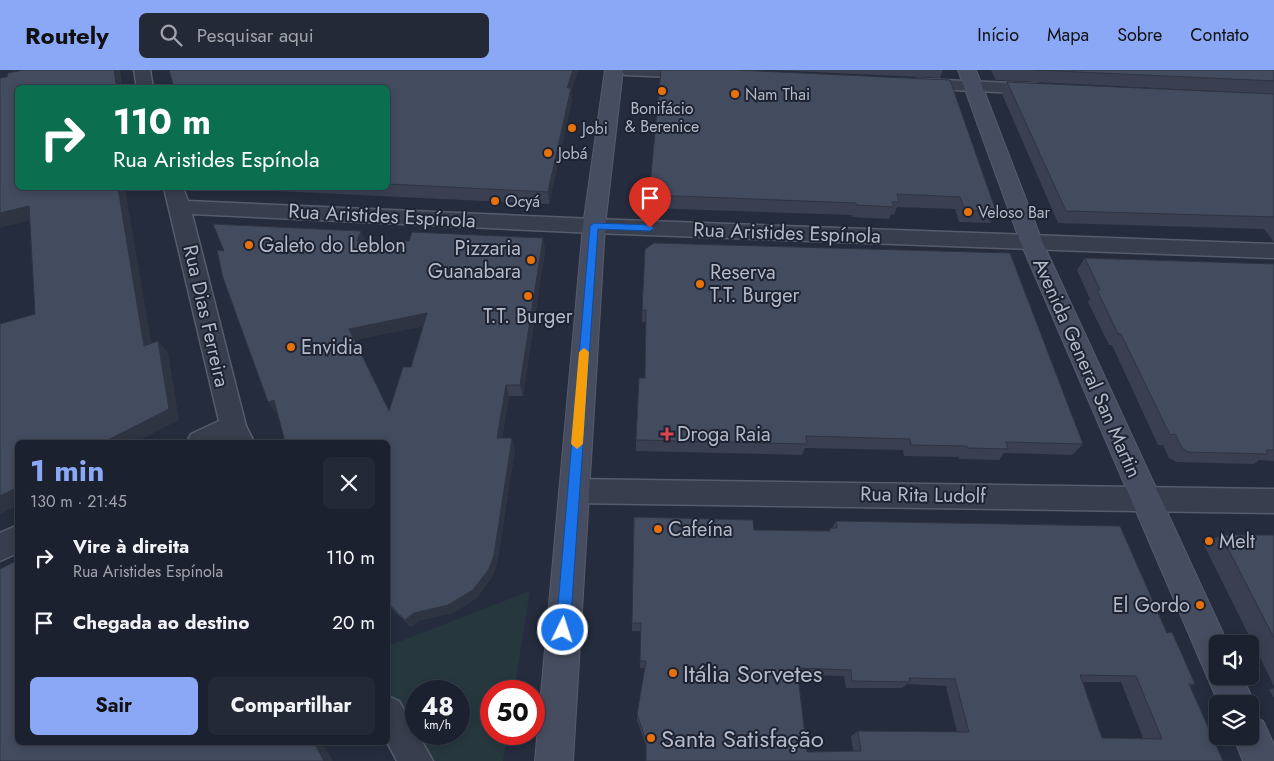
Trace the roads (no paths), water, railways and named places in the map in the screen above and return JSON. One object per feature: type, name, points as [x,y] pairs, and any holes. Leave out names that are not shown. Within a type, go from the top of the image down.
[{"type":"main road","points":[[554,761],[594,226],[614,70]]},
{"type":"main road","name":"Avenida General San Martin","points":[[970,78],[1031,241],[1209,641]]},
{"type":"main road","points":[[1255,745],[1262,761]]},
{"type":"street","points":[[142,70],[144,85]]},
{"type":"street","points":[[625,70],[714,74]]},
{"type":"street","points":[[903,83],[970,78],[1050,90]]},
{"type":"street","name":"Rua Aristides Espínola","points":[[177,197],[594,226],[1274,251]]},
{"type":"street","name":"Rua Dias Ferreira","points":[[177,197],[237,434]]},
{"type":"street","points":[[209,440],[237,434]]},
{"type":"street","name":"Rua Rita Ludolf","points":[[573,491],[1274,501]]},
{"type":"street","points":[[0,548],[15,540]]},
{"type":"street","points":[[390,716],[416,761]]},
{"type":"place","name":"Bonifácio & Berenice","points":[[662,91]]},
{"type":"place","name":"Nam Thai","points":[[735,94]]},
{"type":"place","name":"Jobi","points":[[572,128]]},
{"type":"place","name":"Jobá","points":[[548,153]]},
{"type":"place","name":"Ocyá","points":[[495,201]]},
{"type":"place","name":"Veloso Bar","points":[[968,212]]},
{"type":"place","name":"Galeto do Leblon","points":[[249,245]]},
{"type":"place","name":"Pizzaria Guanabara","points":[[531,260]]},
{"type":"place","name":"Reserva T.T. Burger","points":[[700,284]]},
{"type":"place","name":"T.T. Burger","points":[[528,296]]},
{"type":"place","name":"Envidia","points":[[291,347]]},
{"type":"place","name":"Droga Raia","points":[[667,434]]},
{"type":"place","name":"Cafeína","points":[[658,529]]},
{"type":"place","name":"Melt","points":[[1209,541]]},
{"type":"place","name":"El Gordo","points":[[1200,605]]},
{"type":"place","name":"Itália Sorvetes","points":[[673,673]]},
{"type":"place","name":"Santa Satisfação","points":[[651,738]]}]
